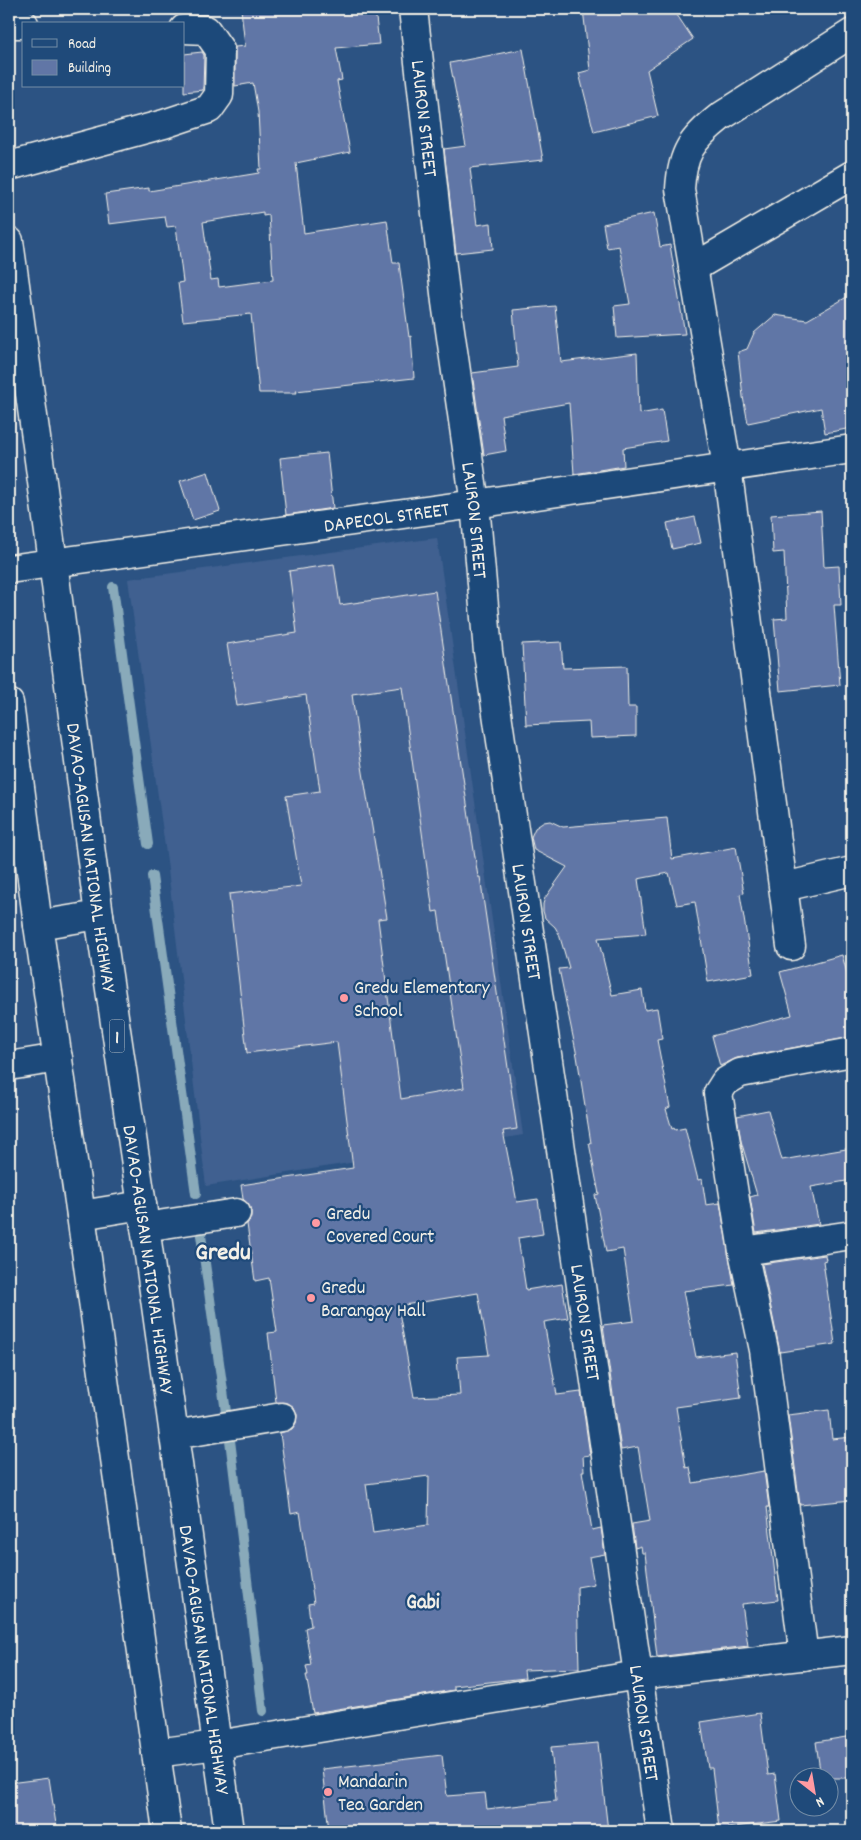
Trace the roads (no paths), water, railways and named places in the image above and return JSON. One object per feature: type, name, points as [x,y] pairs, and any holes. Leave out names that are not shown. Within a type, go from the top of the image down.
[{"type":"main road","name":"LAURON STREET","points":[[413,9],[446,302],[475,504],[490,662],[661,1831]]},
{"type":"main road","points":[[9,24],[22,24]]},
{"type":"main road","points":[[9,166],[164,124],[209,109],[219,95],[220,50],[206,30],[185,30]]},
{"type":"main road","points":[[791,946],[727,467],[680,189],[680,179],[687,152],[700,132],[720,117],[852,33]]},
{"type":"main road","points":[[694,268],[852,175]]},
{"type":"main road","name":"DAVAO-AGUSAN NATIONAL HIGHWAY","points":[[9,241],[54,562],[99,915],[144,1216],[229,1831]]},
{"type":"main road","name":"DAPECOL STREET","points":[[9,569],[852,449]]},
{"type":"main road","points":[[9,702],[38,925],[81,1215],[167,1831]]},
{"type":"main road","points":[[784,887],[852,872]]},
{"type":"main road","points":[[38,925],[99,915]]},
{"type":"main road","points":[[804,1656],[764,1350],[743,1251],[718,1092],[732,1076],[740,1073],[852,1052]]},
{"type":"main road","points":[[9,1066],[58,1058]]},
{"type":"main road","points":[[81,1215],[144,1216],[236,1212]]},
{"type":"main road","points":[[743,1251],[852,1234]]},
{"type":"main road","points":[[174,1435],[282,1417]]},
{"type":"main road","points":[[156,1753],[638,1675],[852,1650]]},
{"type":"waterway","points":[[113,587],[148,844]]},
{"type":"waterway","points":[[152,876],[196,1194]]},
{"type":"waterway","points":[[200,1228],[226,1412]]},
{"type":"waterway","points":[[230,1440],[263,1711]]},
{"type":"place","name":"Gredu Elementary School","points":[[344,998]]},
{"type":"place","name":"Gredu Covered Court","points":[[316,1223]]},
{"type":"place","name":"Gredu Barangay Hall","points":[[311,1298]]},
{"type":"place","name":"Mandarin Tea Garden","points":[[328,1792]]},
{"type":"district","name":"Gredu","points":[[223,1250]]},
{"type":"district","name":"Gabi","points":[[423,1601]]}]
